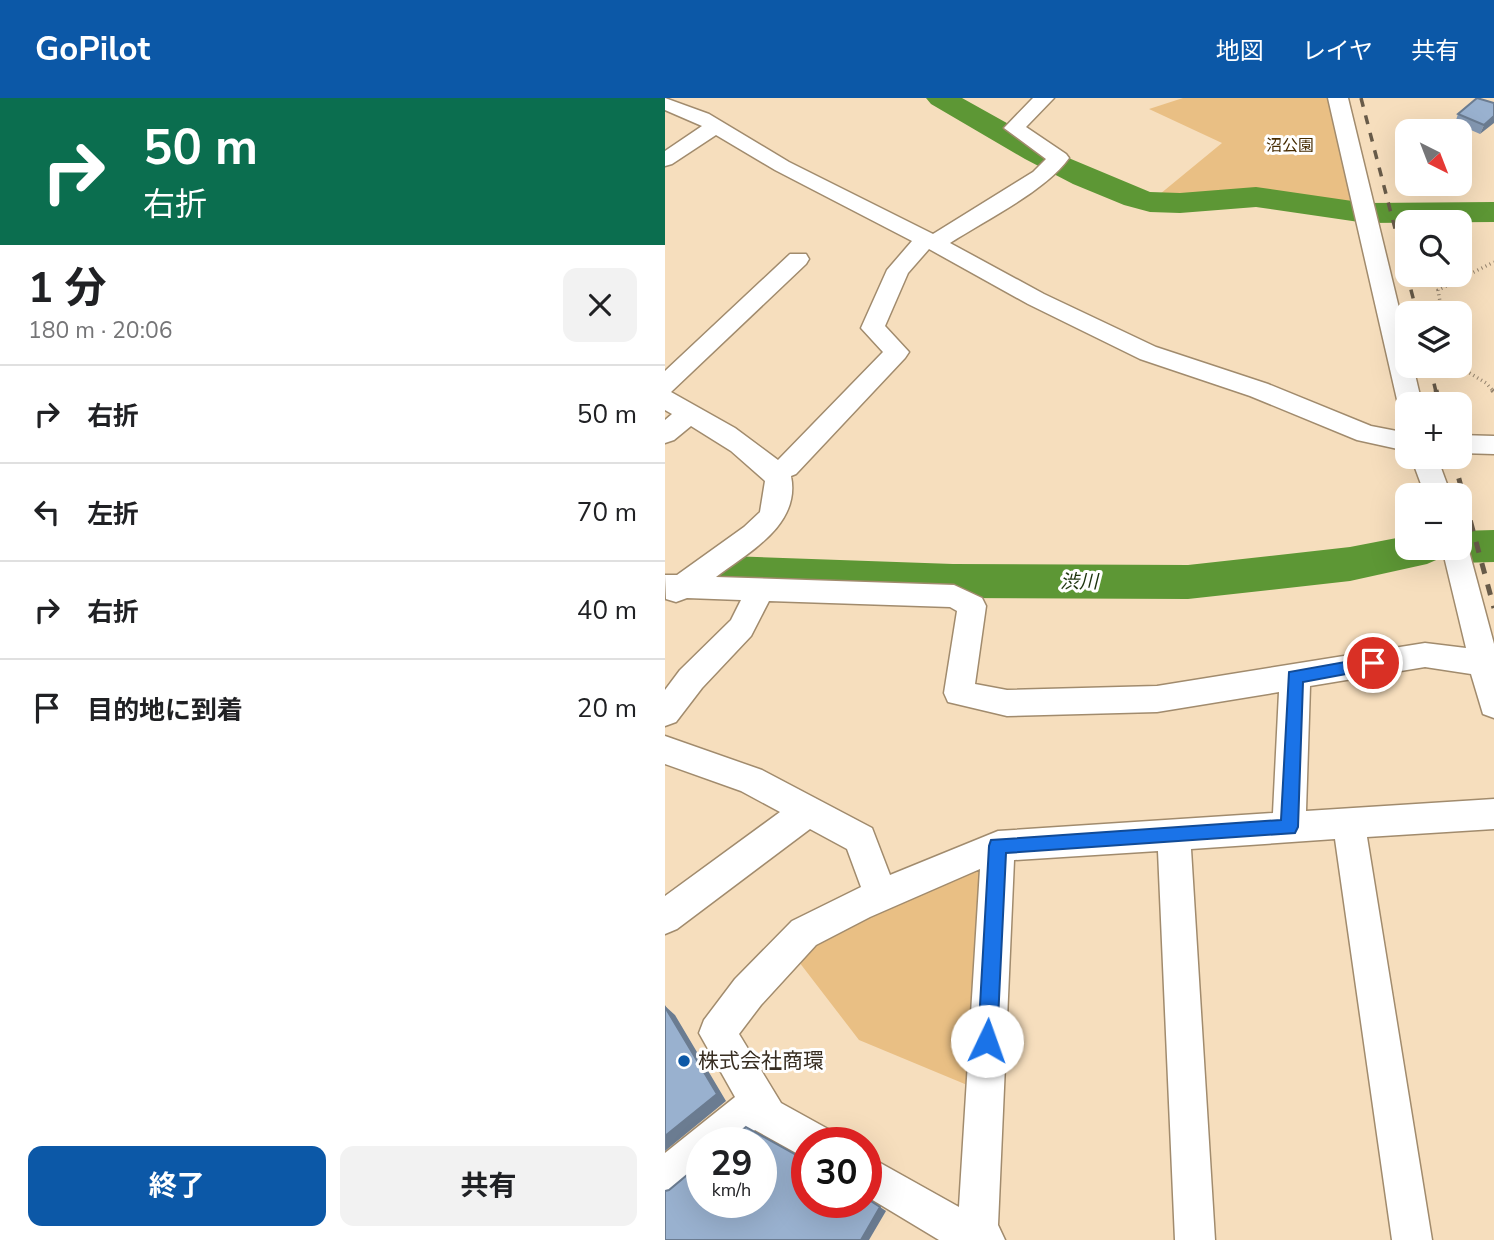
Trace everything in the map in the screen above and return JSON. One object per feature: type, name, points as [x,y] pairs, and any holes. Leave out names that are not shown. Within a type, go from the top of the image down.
[{"type":"street","points":[[774,473],[787,467],[897,352],[873,328],[898,270],[930,241],[1040,176],[1059,158],[1014,128],[1044,98]]},
{"type":"street","points":[[1338,98],[1407,392]]},
{"type":"street","points":[[665,103],[715,126],[782,166],[1147,354],[1259,390],[1366,434],[1395,440]]},
{"type":"street","points":[[665,160],[715,126]]},
{"type":"street","points":[[665,385],[798,259]]},
{"type":"street","points":[[665,399],[738,443],[779,479],[773,516],[754,534],[671,590]]},
{"type":"street","points":[[665,434],[689,414]]},
{"type":"street","points":[[1472,444],[1494,445]]},
{"type":"street","points":[[1460,560],[1494,705]]},
{"type":"street","points":[[671,590],[954,596],[972,606],[959,694],[1007,703],[1157,699],[1425,655],[1484,663]]},
{"type":"street","points":[[665,713],[691,679],[741,628],[760,590]]},
{"type":"street","points":[[1289,827],[1295,676]]},
{"type":"street","points":[[665,750],[751,780],[860,839],[881,895]]},
{"type":"street","points":[[665,917],[808,811]]},
{"type":"street","points":[[791,1129],[768,1115],[716,1034],[748,992],[804,933],[881,895],[998,846],[1494,814]]},
{"type":"street","points":[[1349,824],[1412,1240]]},
{"type":"street","points":[[1174,835],[1195,1240]]},
{"type":"street","points":[[882,1184],[962,1231],[981,1238],[998,846]]},
{"type":"street","points":[[729,1127],[759,1102]]},
{"type":"street","points":[[665,1178],[686,1161]]},
{"type":"path","points":[[1440,301],[1438,290],[1494,262]]},
{"type":"path","points":[[1472,374],[1494,392]]},
{"type":"green space","name":"沼公園","points":[[1183,98],[1328,98],[1351,203],[1263,190],[1213,191],[1175,197],[1160,194],[1222,143],[1149,109]]},
{"type":"green space","points":[[988,858],[972,1087],[859,1040],[796,958],[810,938]]},
{"type":"building","points":[[1477,98],[1494,103],[1494,116],[1484,125],[1458,114]]},
{"type":"building","name":"株式会社商環","points":[[665,1007],[717,1094],[665,1136]]},
{"type":"building","points":[[777,1144],[791,1152],[791,1218],[874,1218],[861,1240],[665,1240],[665,1191],[686,1176],[686,1218],[777,1218]]},
{"type":"waterway","points":[[941,98],[1060,166],[1109,188],[1150,202],[1180,203],[1256,197],[1366,213],[1414,215],[1494,212]]},
{"type":"waterway","name":"渋川","points":[[1472,547],[1494,546]]},
{"type":"waterway","name":"渋川","points":[[729,573],[953,581],[1188,582],[1350,564],[1395,555]]},
{"type":"railway","points":[[1361,98],[1414,301]]},
{"type":"railway","points":[[1433,378],[1436,392]]},
{"type":"railway","points":[[1456,469],[1494,608]]},
{"type":"place","name":"株式会社商環","points":[[684,1061]]},
{"type":"route","points":[[987,1041],[998,846],[1289,827],[1295,676],[1373,663]]}]
